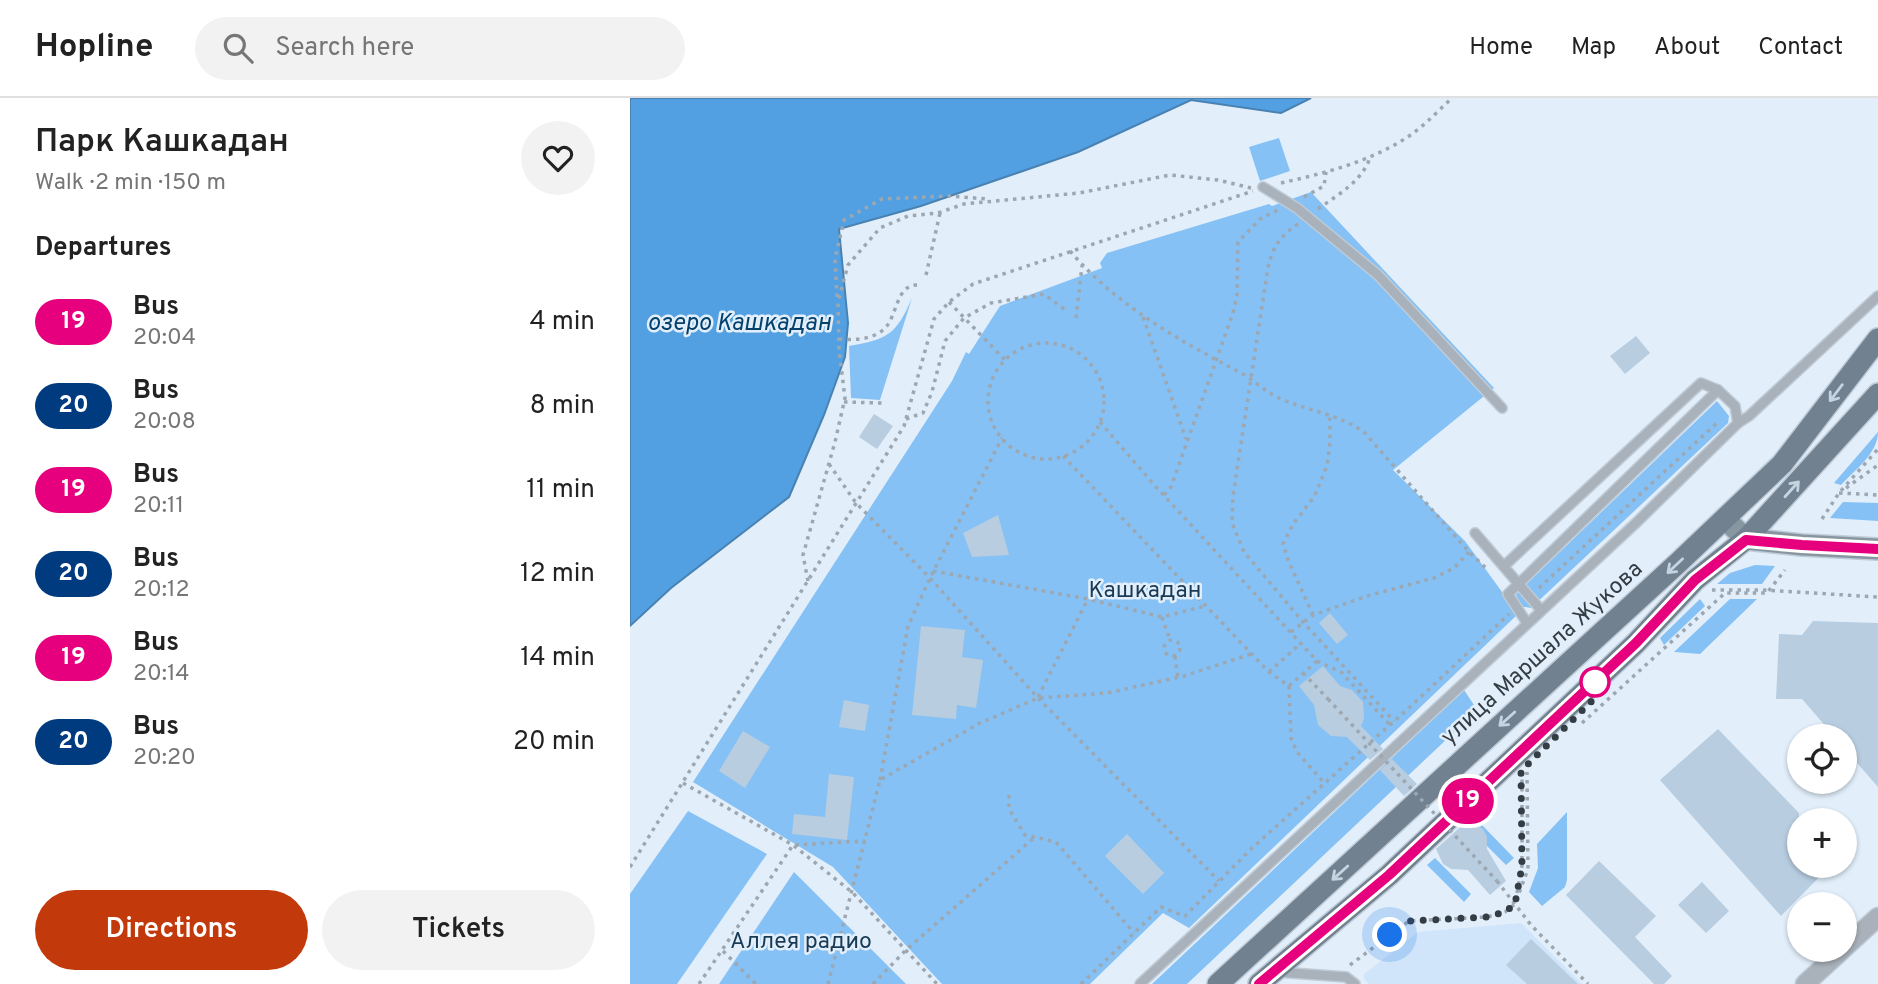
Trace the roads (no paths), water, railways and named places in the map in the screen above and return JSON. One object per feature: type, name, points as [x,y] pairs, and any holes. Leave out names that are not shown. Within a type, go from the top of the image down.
[{"type":"main road","name":"улица Маршала Жукова","points":[[1218,984],[1725,519],[1787,458],[1878,339]]},
{"type":"main road","points":[[1266,978],[1389,875],[1636,643],[1695,580],[1746,540],[1878,394]]},
{"type":"street","points":[[1725,519],[1746,540],[1878,549]]},
{"type":"street","points":[[1857,936],[1878,917]]},
{"type":"street","points":[[1805,984],[1829,962]]},
{"type":"lane","points":[[1260,189],[1290,204],[1308,217],[1378,275],[1502,408]]},
{"type":"lane","points":[[1140,984],[1637,522],[1738,423],[1749,416],[1878,296]]},
{"type":"lane","points":[[1504,566],[1701,383],[1718,390],[1735,406],[1738,423]]},
{"type":"lane","points":[[1527,623],[1508,594],[1718,390]]},
{"type":"lane","points":[[1475,533],[1541,610]]},
{"type":"lane","points":[[1266,978],[1335,976],[1346,977],[1354,984]]},
{"type":"water","name":"озеро Кашкадан","points":[[630,98],[1311,98],[1281,113],[1191,100],[1078,152],[921,206],[839,229],[848,323],[845,357],[789,497],[671,588],[630,626]]},
{"type":"park label","name":"Кашкадан","points":[[1145,589]]},
{"type":"park label","name":"Аллея радио","points":[[801,940]]}]
